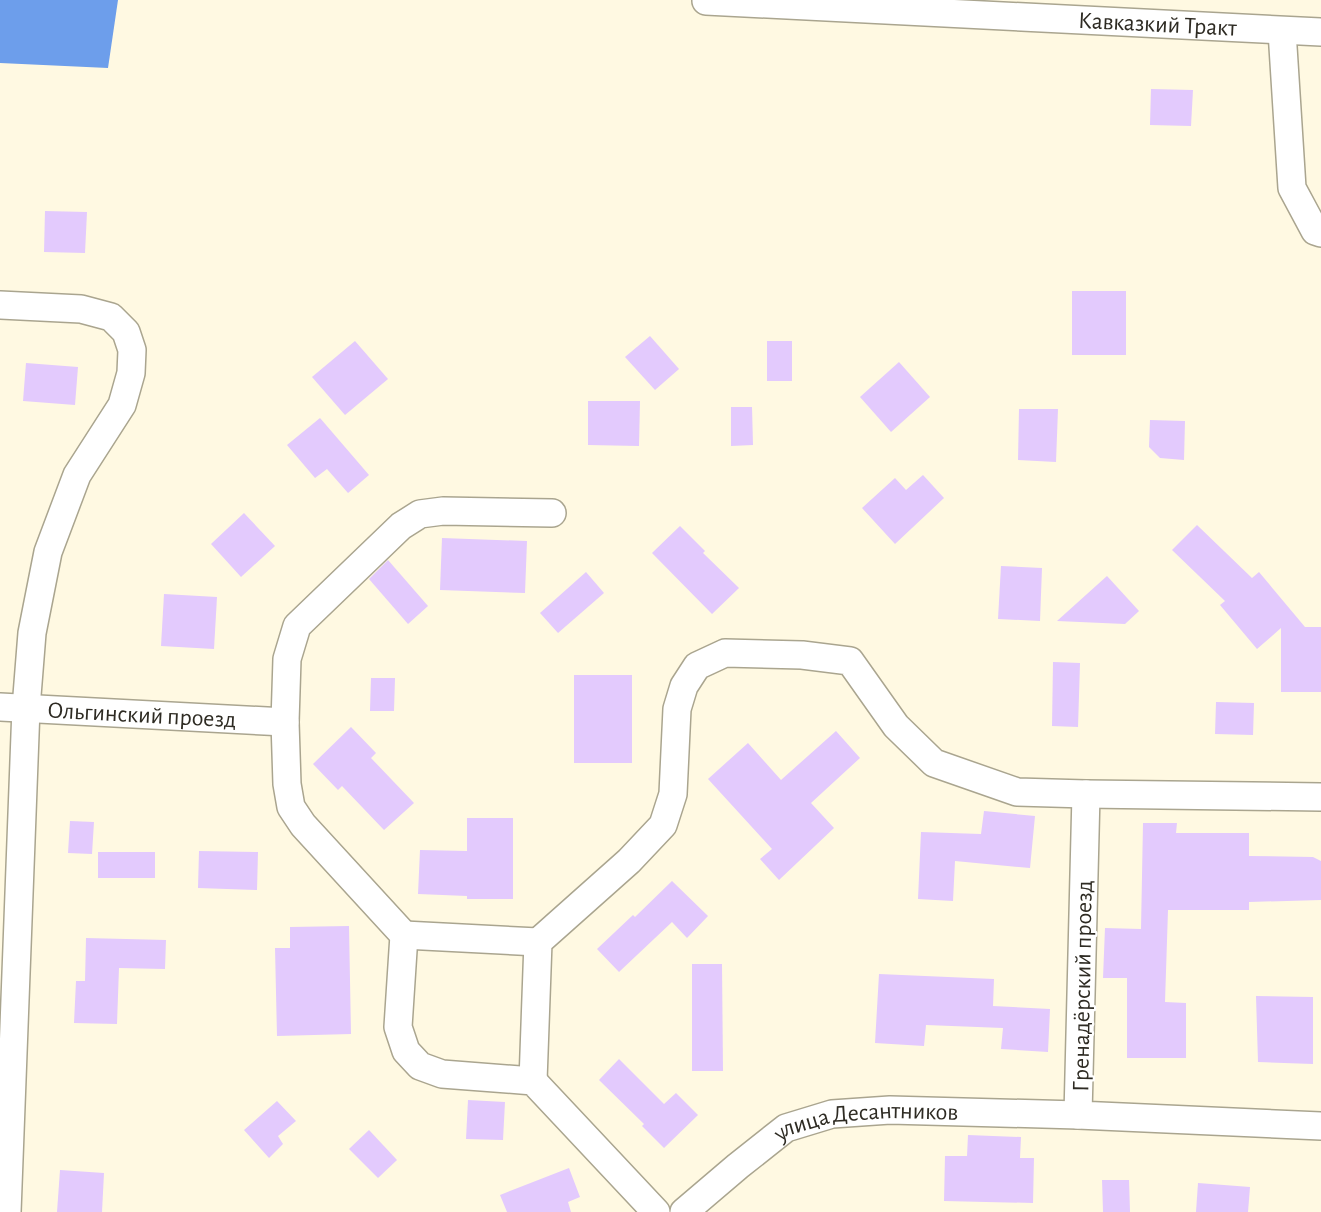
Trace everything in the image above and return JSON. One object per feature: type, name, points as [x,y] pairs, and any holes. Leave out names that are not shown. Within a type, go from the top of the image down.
[{"type":"street","name":"Кавказкий Тракт","points":[[706,1],[1321,32]]},
{"type":"street","points":[[1282,31],[1292,188],[1316,231],[1321,234]]},
{"type":"street","points":[[0,305],[81,309],[111,317],[126,332],[132,350],[131,373],[122,405],[77,475],[48,552],[32,633],[13,708],[6,1133],[8,1212]]},
{"type":"street","points":[[552,513],[443,511],[420,514],[401,526],[297,626],[287,659],[285,722],[287,784],[291,807],[303,825],[404,935],[538,942],[629,861],[663,825],[673,794],[677,709],[684,686],[697,666],[725,653],[802,655],[850,661],[896,726],[934,763],[1017,792],[1321,797]]},
{"type":"street","name":"Ольгинский проезд","points":[[13,708],[285,722]]},
{"type":"street","name":"Гренадёрский проезд","points":[[1086,794],[1078,1114],[1321,1126]]},
{"type":"street","points":[[404,935],[399,1027],[406,1051],[420,1066],[442,1074],[533,1081],[656,1212]]},
{"type":"street","points":[[533,1081],[538,942]]},
{"type":"street","name":"улица Десантников","points":[[684,1212],[786,1128],[832,1114],[890,1110],[1078,1114]]},
{"type":"water","points":[[0,0],[118,0],[108,68],[0,63]]},
{"type":"building","points":[[1151,89],[1193,90],[1191,126],[1150,125]]},
{"type":"building","points":[[45,211],[87,212],[85,253],[44,252]]},
{"type":"building","points":[[1072,291],[1126,291],[1126,355],[1072,355]]},
{"type":"building","points":[[650,336],[679,369],[655,390],[625,357]]},
{"type":"building","points":[[355,341],[388,379],[345,415],[312,377]]},
{"type":"building","points":[[767,341],[792,341],[792,381],[767,381]]},
{"type":"building","points":[[899,362],[930,397],[891,432],[860,397]]},
{"type":"building","points":[[26,363],[78,367],[75,405],[23,401]]},
{"type":"building","points":[[588,401],[640,401],[639,446],[588,445]]},
{"type":"building","points":[[731,407],[752,407],[753,445],[731,446]]},
{"type":"building","points":[[1019,409],[1058,409],[1056,462],[1018,460]]},
{"type":"building","points":[[320,418],[369,475],[348,493],[327,469],[315,478],[287,445]]},
{"type":"building","points":[[1150,420],[1185,421],[1184,460],[1160,458],[1149,447]]},
{"type":"building","points":[[923,475],[944,498],[895,544],[862,508],[895,478],[906,490]]},
{"type":"building","points":[[244,513],[275,546],[241,577],[211,544]]},
{"type":"building","points":[[1197,525],[1252,578],[1259,572],[1305,627],[1321,627],[1321,692],[1281,692],[1281,628],[1257,649],[1220,605],[1225,601],[1172,550]]},
{"type":"building","points":[[680,526],[705,551],[703,553],[739,588],[712,614],[652,553]]},
{"type":"building","points":[[442,538],[527,541],[525,593],[440,590]]},
{"type":"building","points":[[388,560],[428,606],[408,624],[369,579]]},
{"type":"building","points":[[1001,566],[1042,568],[1040,621],[998,619]]},
{"type":"building","points":[[586,572],[604,593],[558,633],[540,613]]},
{"type":"building","points":[[1107,576],[1139,611],[1125,624],[1057,621]]},
{"type":"building","points":[[164,594],[217,597],[214,649],[161,646]]},
{"type":"building","points":[[1053,662],[1080,663],[1078,727],[1052,726]]},
{"type":"building","points":[[574,675],[632,675],[632,763],[574,763]]},
{"type":"building","points":[[371,678],[395,678],[394,711],[370,711]]},
{"type":"building","points":[[1216,702],[1254,703],[1253,735],[1215,734]]},
{"type":"building","points":[[351,727],[376,753],[371,758],[414,803],[384,830],[342,786],[338,790],[313,764]]},
{"type":"building","points":[[836,731],[860,758],[811,803],[834,828],[779,880],[760,859],[772,849],[708,779],[748,743],[781,780]]},
{"type":"building","points":[[984,811],[1035,816],[1030,868],[955,861],[953,901],[918,899],[921,832],[981,834]]},
{"type":"building","points":[[467,818],[513,818],[513,899],[467,899],[467,896],[418,894],[420,850],[467,851]]},
{"type":"building","points":[[70,821],[94,822],[92,854],[68,853]]},
{"type":"building","points":[[1143,823],[1177,823],[1176,833],[1249,833],[1249,856],[1313,857],[1321,861],[1321,900],[1249,902],[1249,910],[1168,910],[1165,1002],[1186,1003],[1186,1058],[1127,1058],[1127,978],[1103,978],[1105,928],[1141,929]]},
{"type":"building","points":[[199,851],[258,852],[257,890],[198,888]]},
{"type":"building","points":[[98,852],[155,852],[155,878],[98,878]]},
{"type":"building","points":[[672,881],[708,916],[687,938],[672,922],[619,972],[597,949],[633,915],[635,917]]},
{"type":"building","points":[[349,926],[351,1034],[277,1036],[275,948],[290,948],[290,927]]},
{"type":"building","points":[[86,938],[166,940],[165,969],[119,968],[117,1024],[74,1023],[76,981],[85,981]]},
{"type":"building","points":[[692,964],[722,964],[723,1071],[692,1071]]},
{"type":"building","points":[[879,974],[994,979],[993,1006],[1050,1009],[1048,1052],[1001,1049],[1003,1028],[926,1025],[924,1046],[875,1043]]},
{"type":"building","points":[[1256,996],[1313,997],[1313,1064],[1258,1062]]},
{"type":"building","points":[[619,1059],[664,1104],[676,1093],[698,1115],[664,1148],[642,1126],[644,1124],[599,1080]]},
{"type":"building","points":[[468,1100],[505,1102],[503,1140],[466,1139]]},
{"type":"building","points":[[277,1101],[296,1121],[278,1136],[283,1144],[269,1158],[244,1130]]},
{"type":"building","points":[[369,1130],[397,1160],[378,1178],[349,1149]]},
{"type":"building","points":[[968,1135],[1021,1137],[1020,1158],[1034,1158],[1033,1203],[944,1201],[945,1156],[967,1156]]},
{"type":"building","points":[[569,1168],[580,1197],[568,1202],[571,1212],[507,1212],[500,1195]]},
{"type":"building","points":[[60,1170],[104,1173],[102,1212],[57,1212]]},
{"type":"building","points":[[1102,1180],[1129,1180],[1130,1212],[1103,1212]]},
{"type":"building","points":[[1198,1183],[1250,1187],[1248,1212],[1196,1212]]}]
